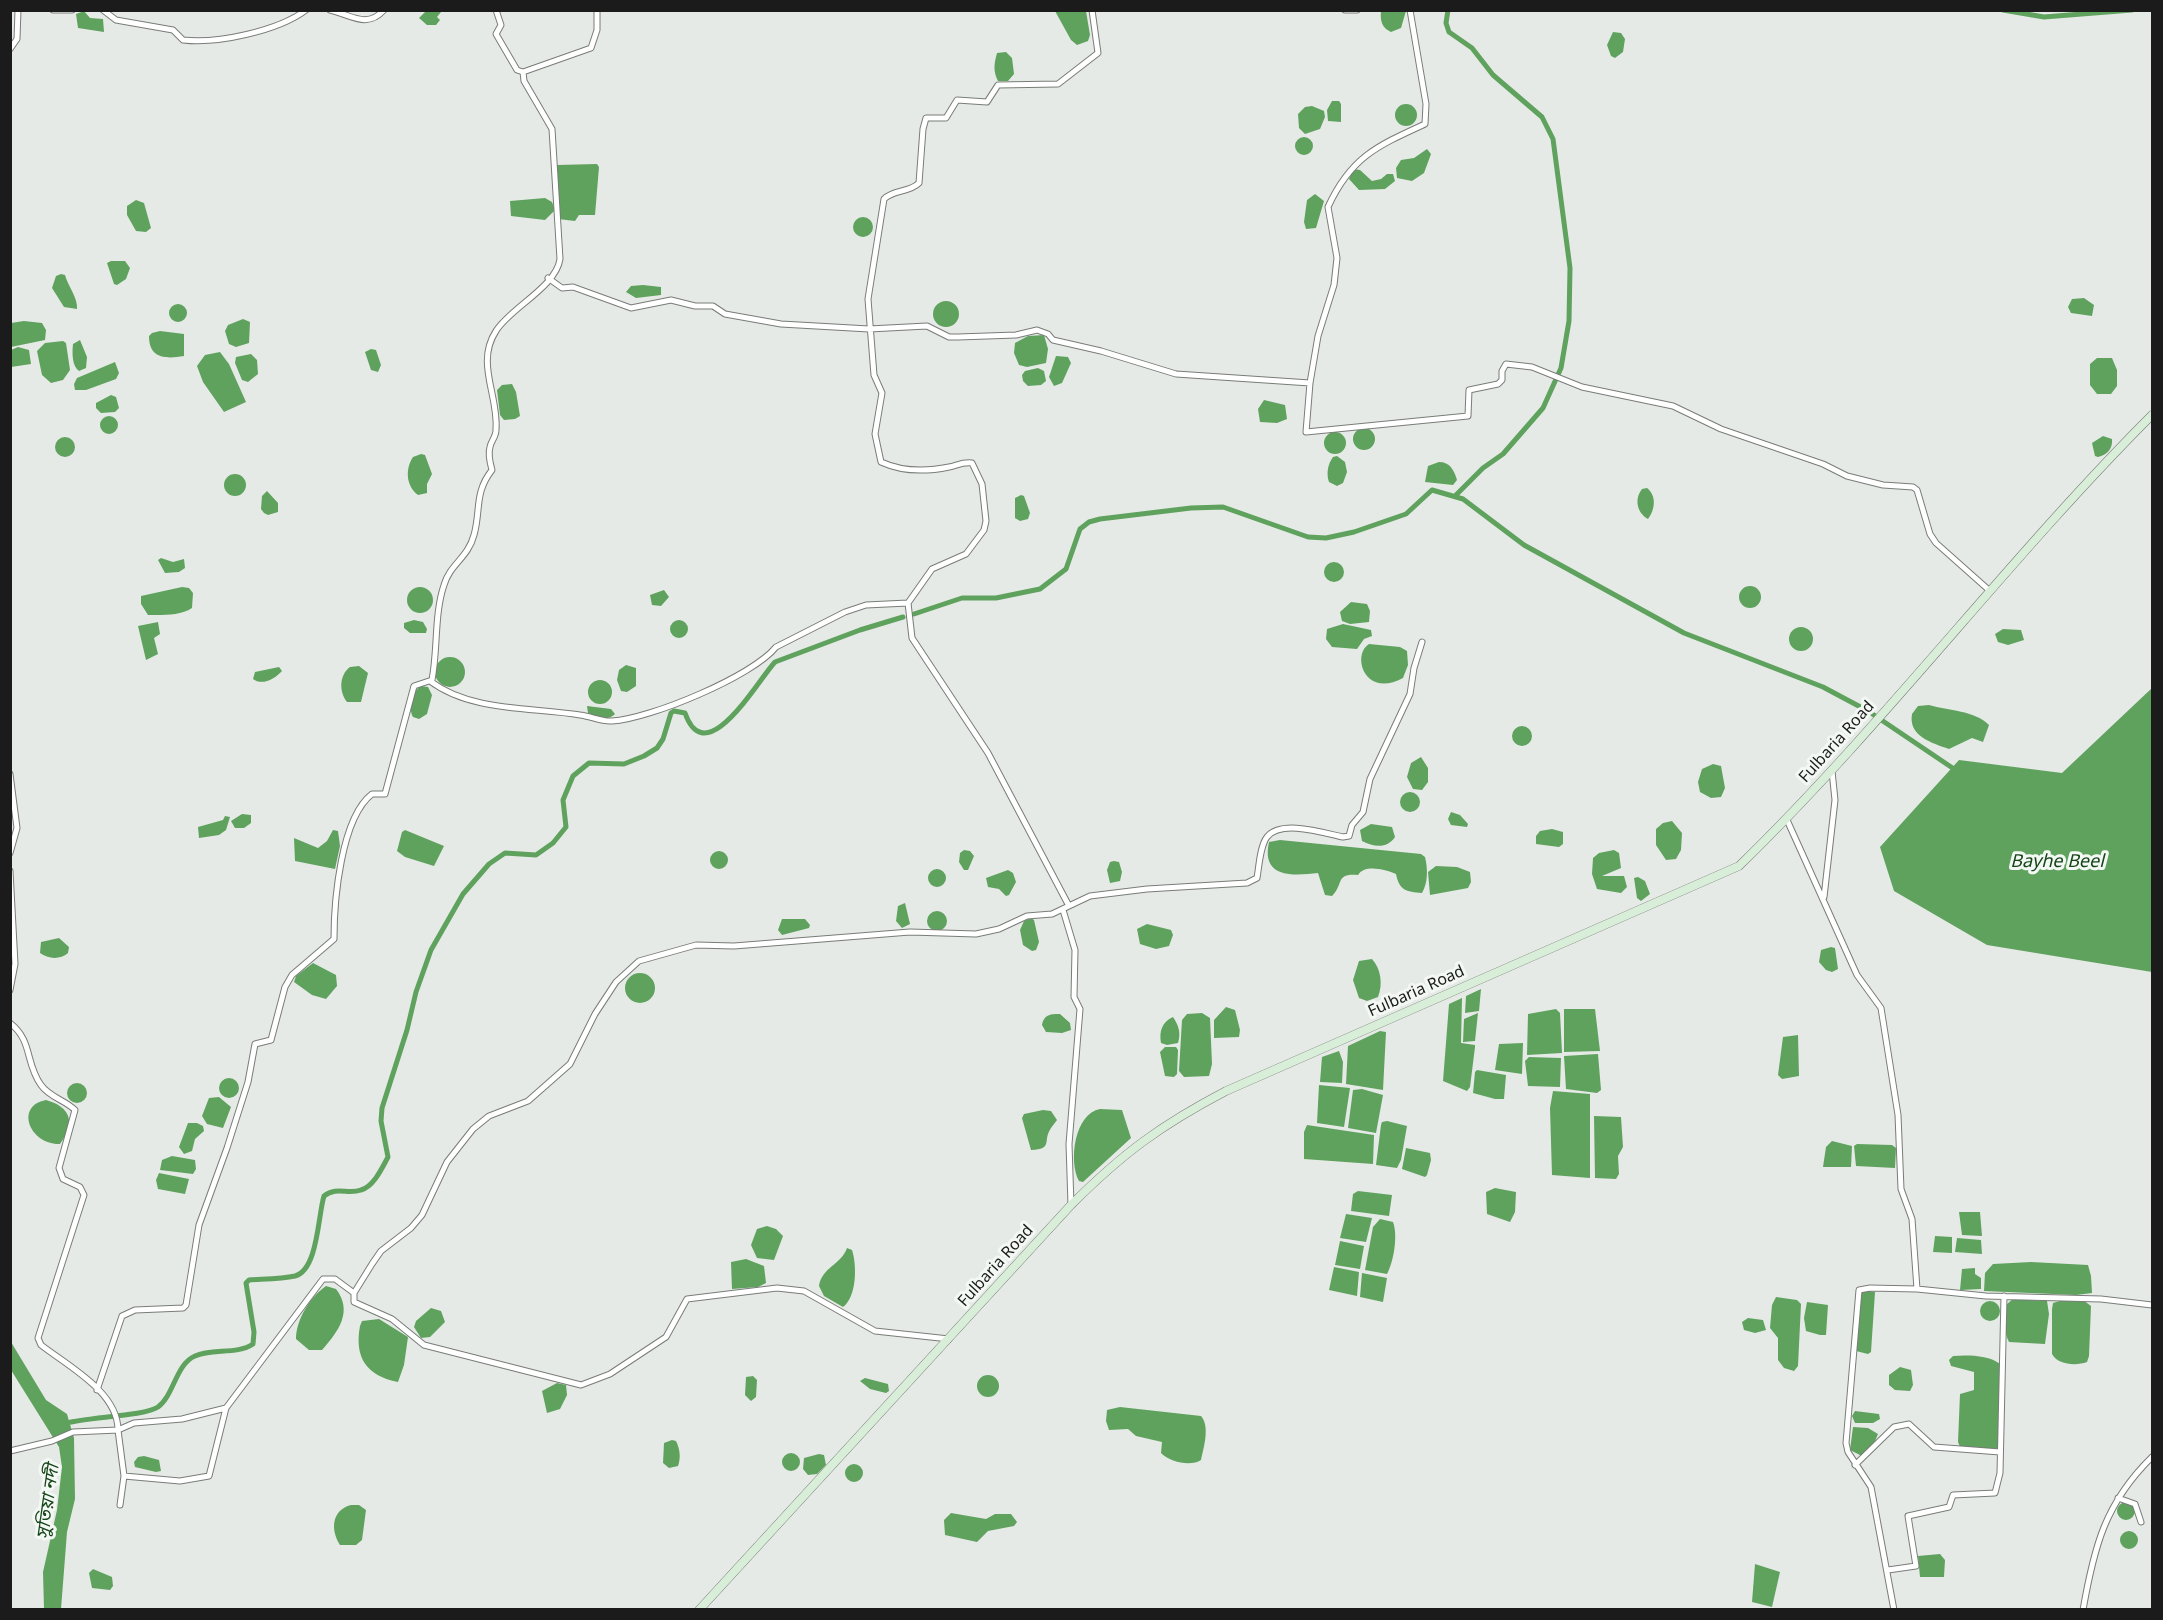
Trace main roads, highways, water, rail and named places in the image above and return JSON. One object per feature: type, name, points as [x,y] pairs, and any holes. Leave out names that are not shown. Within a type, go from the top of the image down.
[{"type":"main road","name":"Fulbaria Road","points":[[699,1610],[1071,1205],[1131,1149],[1186,1112],[1226,1091],[1739,866],[1787,820],[1832,771],[1990,591],[2152,415]]},
{"type":"water","points":[[84,11],[90,18],[103,19],[104,32],[78,28],[76,14]]},
{"type":"water","points":[[426,11],[441,12],[437,17],[440,20],[436,25],[427,25],[419,18]]},
{"type":"water","points":[[1055,11],[1086,11],[1090,35],[1088,41],[1077,45],[1071,40]]},
{"type":"water","points":[[1381,11],[1406,11],[1401,28],[1391,32],[1386,28],[1381,21]]},
{"type":"water","points":[[1613,32],[1621,33],[1625,39],[1623,52],[1615,58],[1611,56],[1607,45]]},
{"type":"water","points":[[1006,52],[1012,58],[1014,74],[1008,81],[998,81],[995,74],[997,53]]},
{"type":"water","points":[[1332,101],[1339,101],[1341,104],[1341,122],[1328,121],[1327,110]]},
{"type":"water","points":[[1406,104],[1416,111],[1417,115],[1410,125],[1406,126],[1396,119],[1395,115],[1402,105]]},
{"type":"water","points":[[1312,106],[1324,111],[1325,117],[1320,129],[1305,134],[1299,128],[1298,114],[1305,107]]},
{"type":"water","points":[[1300,137],[1308,137],[1313,142],[1311,153],[1300,155],[1295,150],[1295,142]]},
{"type":"water","points":[[1427,149],[1431,154],[1424,173],[1412,181],[1397,178],[1396,168],[1401,160],[1414,158]]},
{"type":"water","points":[[597,164],[599,167],[595,215],[579,215],[575,221],[558,219],[557,165]]},
{"type":"water","points":[[1353,169],[1360,170],[1372,181],[1381,179],[1387,174],[1393,174],[1395,181],[1385,189],[1359,190],[1349,179]]},
{"type":"water","points":[[1315,194],[1324,201],[1316,228],[1306,229],[1304,222],[1307,200]]},
{"type":"water","points":[[545,198],[552,202],[555,210],[545,220],[511,216],[510,201]]},
{"type":"water","points":[[136,200],[144,203],[151,228],[146,232],[136,231],[127,215],[127,206]]},
{"type":"water","points":[[863,217],[870,220],[873,227],[870,234],[863,237],[856,234],[853,227],[856,220]]},
{"type":"water","points":[[125,261],[130,268],[126,279],[117,285],[114,284],[107,263]]},
{"type":"water","points":[[65,275],[77,309],[64,307],[52,288],[56,276]]},
{"type":"water","points":[[631,286],[661,287],[661,295],[636,298],[626,292]]},
{"type":"water","points":[[2084,298],[2094,305],[2092,316],[2071,313],[2068,307],[2072,299]]},
{"type":"water","points":[[946,301],[955,305],[959,314],[955,323],[946,327],[937,323],[933,314],[937,305]]},
{"type":"water","points":[[174,304],[182,304],[187,309],[185,320],[174,322],[169,317],[169,309]]},
{"type":"water","points":[[243,319],[250,322],[249,343],[236,347],[229,344],[225,331],[228,325]]},
{"type":"water","points":[[24,321],[42,323],[46,330],[45,340],[11,347],[11,323]]},
{"type":"water","points":[[160,331],[184,334],[184,356],[165,357],[155,353],[149,336]]},
{"type":"water","points":[[1044,335],[1048,349],[1046,363],[1027,367],[1019,365],[1014,353],[1015,343],[1028,336]]},
{"type":"water","points":[[80,340],[87,357],[86,368],[79,371],[74,363],[73,344]]},
{"type":"water","points":[[63,341],[66,343],[70,370],[63,380],[51,383],[42,375],[37,351],[45,343]]},
{"type":"water","points":[[18,347],[29,350],[31,364],[11,367],[11,350]]},
{"type":"water","points":[[371,349],[376,350],[381,365],[378,372],[371,370],[365,352]]},
{"type":"water","points":[[220,352],[229,364],[246,402],[224,412],[203,382],[197,366],[205,355]]},
{"type":"water","points":[[251,354],[257,360],[258,374],[248,382],[242,380],[235,363],[236,357]]},
{"type":"water","points":[[1056,356],[1068,357],[1071,363],[1062,383],[1054,386],[1049,377]]},
{"type":"water","points":[[2097,358],[2112,358],[2117,370],[2117,386],[2111,394],[2097,394],[2090,385],[2090,364]]},
{"type":"water","points":[[115,362],[119,373],[116,379],[86,390],[75,390],[74,384],[77,378]]},
{"type":"water","points":[[1038,368],[1044,371],[1046,381],[1041,385],[1028,386],[1023,381],[1022,375],[1025,371]]},
{"type":"water","points":[[512,384],[516,392],[520,416],[504,420],[500,415],[497,390],[502,385]]},
{"type":"water","points":[[111,395],[116,397],[119,408],[115,412],[101,413],[96,408],[96,403]]},
{"type":"water","points":[[1264,400],[1285,405],[1287,419],[1277,423],[1260,422],[1258,409]]},
{"type":"water","points":[[109,416],[115,419],[118,425],[115,431],[109,434],[103,431],[100,425],[103,419]]},
{"type":"water","points":[[1364,428],[1372,431],[1375,439],[1372,447],[1364,450],[1356,447],[1353,439],[1356,431]]},
{"type":"water","points":[[1335,432],[1343,435],[1346,443],[1343,451],[1335,454],[1327,451],[1324,443],[1327,435]]},
{"type":"water","points":[[2103,436],[2112,439],[2112,446],[2107,453],[2098,457],[2095,456],[2092,443]]},
{"type":"water","points":[[65,437],[72,440],[75,447],[72,454],[65,457],[58,454],[55,447],[58,440]]},
{"type":"water","points":[[425,455],[432,474],[427,484],[427,493],[418,495],[411,487],[408,472],[413,457]]},
{"type":"water","points":[[1337,456],[1345,462],[1347,472],[1343,483],[1337,486],[1329,482],[1328,472],[1331,460]]},
{"type":"water","points":[[1439,462],[1446,463],[1453,470],[1457,480],[1453,485],[1425,482],[1428,466]]},
{"type":"water","points":[[231,474],[239,474],[246,481],[246,489],[239,496],[231,496],[224,489],[224,481]]},
{"type":"water","points":[[1647,488],[1654,503],[1648,519],[1639,510],[1637,501],[1642,489]]},
{"type":"water","points":[[267,491],[278,503],[278,512],[268,515],[261,509],[262,496]]},
{"type":"water","points":[[1024,496],[1030,513],[1028,519],[1020,521],[1015,518],[1015,498]]},
{"type":"water","points":[[161,558],[173,562],[184,559],[185,568],[179,572],[165,573],[158,560]]},
{"type":"water","points":[[1330,562],[1338,562],[1344,568],[1344,576],[1338,582],[1330,582],[1324,576],[1324,568]]},
{"type":"water","points":[[1746,586],[1754,586],[1761,593],[1761,601],[1754,608],[1746,608],[1739,601],[1739,593]]},
{"type":"water","points":[[182,587],[189,588],[193,593],[192,608],[187,611],[148,615],[141,604],[141,596]]},
{"type":"water","points":[[420,587],[429,591],[433,600],[429,609],[420,613],[411,609],[407,600],[411,591]]},
{"type":"water","points":[[664,590],[669,597],[661,606],[652,605],[650,595]]},
{"type":"water","points":[[1351,602],[1367,604],[1370,611],[1369,622],[1350,624],[1342,621],[1340,612]]},
{"type":"water","points":[[414,620],[423,622],[427,629],[426,633],[410,633],[404,628],[404,623]]},
{"type":"water","points":[[679,620],[685,623],[688,629],[685,635],[679,638],[673,635],[670,629],[673,623]]},
{"type":"water","points":[[158,622],[160,634],[154,638],[158,654],[146,660],[138,626]]},
{"type":"water","points":[[1343,624],[1371,630],[1372,636],[1364,639],[1357,649],[1332,647],[1326,639],[1327,629]]},
{"type":"water","points":[[1801,627],[1810,630],[1813,639],[1810,648],[1801,651],[1792,648],[1789,639],[1792,630]]},
{"type":"water","points":[[2003,629],[2021,630],[2024,640],[2008,645],[1998,642],[1995,634]]},
{"type":"water","points":[[1369,644],[1400,647],[1407,651],[1408,665],[1403,678],[1390,683],[1379,683],[1365,673],[1361,657]]},
{"type":"water","points":[[450,657],[461,661],[465,672],[461,683],[450,687],[439,683],[435,672],[439,661]]},
{"type":"water","points":[[626,665],[636,668],[636,686],[627,692],[621,691],[617,680],[619,670]]},
{"type":"water","points":[[359,666],[368,673],[361,702],[347,702],[344,698],[342,679],[346,670]]},
{"type":"water","points":[[279,667],[282,671],[272,679],[260,682],[253,679],[255,672]]},
{"type":"water","points":[[600,680],[605,681],[611,687],[611,697],[605,703],[600,704],[595,703],[589,697],[588,692],[589,687],[595,681]]},
{"type":"water","points":[[421,686],[428,687],[432,695],[427,714],[419,719],[413,717],[411,705],[415,692]]},
{"type":"water","name":"Bayhe Beel","points":[[2152,688],[2152,972],[1987,945],[1894,891],[1880,847],[1959,760],[2062,773]]},
{"type":"water","points":[[1929,705],[1969,714],[1983,720],[1989,725],[1983,742],[1972,738],[1949,749],[1923,738],[1914,728],[1912,714],[1918,706]]},
{"type":"water","points":[[587,706],[611,709],[615,714],[609,718],[598,717],[588,713]]},
{"type":"water","points":[[1522,726],[1529,729],[1532,736],[1529,743],[1522,746],[1515,743],[1512,736],[1515,729]]},
{"type":"water","points":[[1421,757],[1428,768],[1428,782],[1422,790],[1413,789],[1407,777],[1411,763]]},
{"type":"water","points":[[1713,764],[1721,766],[1725,788],[1721,797],[1711,798],[1700,792],[1698,782],[1702,769]]},
{"type":"water","points":[[1406,792],[1414,792],[1420,798],[1420,806],[1414,812],[1406,812],[1400,806],[1400,798]]},
{"type":"water","points":[[1451,812],[1460,815],[1468,824],[1467,827],[1451,825],[1448,819]]},
{"type":"water","points":[[242,814],[251,815],[251,823],[244,828],[235,828],[231,821]]},
{"type":"water","points":[[225,816],[230,817],[226,830],[219,835],[199,838],[198,827],[223,820]]},
{"type":"water","points":[[1672,821],[1682,833],[1681,850],[1676,859],[1666,860],[1656,845],[1656,829],[1663,823]]},
{"type":"water","points":[[1371,824],[1392,827],[1395,837],[1388,844],[1380,846],[1362,841],[1360,830]]},
{"type":"water","points":[[1552,829],[1563,832],[1563,844],[1559,847],[1536,844],[1536,836],[1540,831]]},
{"type":"water","points":[[333,830],[338,831],[340,846],[335,869],[295,861],[294,838],[318,848],[327,841]]},
{"type":"water","points":[[405,830],[444,846],[434,866],[405,857],[397,851],[402,832]]},
{"type":"water","points":[[1280,840],[1421,854],[1425,857],[1426,862],[1425,885],[1422,893],[1408,891],[1401,887],[1396,874],[1381,869],[1370,869],[1358,875],[1346,876],[1341,880],[1332,896],[1325,895],[1318,873],[1289,874],[1274,868],[1268,854],[1269,842]]},
{"type":"water","points":[[964,850],[970,851],[974,856],[968,870],[964,870],[959,862],[960,853]]},
{"type":"water","points":[[1614,850],[1619,853],[1621,868],[1602,876],[1624,876],[1627,887],[1621,893],[1597,889],[1592,874],[1593,858],[1599,853]]},
{"type":"water","points":[[719,851],[725,854],[728,860],[725,866],[719,869],[713,866],[710,860],[713,854]]},
{"type":"water","points":[[1110,862],[1119,862],[1122,872],[1120,881],[1110,883],[1107,870]]},
{"type":"water","points":[[1436,866],[1457,867],[1470,872],[1471,882],[1468,888],[1430,895],[1428,872]]},
{"type":"water","points":[[937,869],[943,872],[946,878],[943,884],[937,887],[931,884],[928,878],[931,872]]},
{"type":"water","points":[[1008,870],[1013,873],[1016,882],[1009,895],[1006,896],[999,889],[988,887],[986,878]]},
{"type":"water","points":[[1638,877],[1645,881],[1650,894],[1641,901],[1637,898],[1634,878]]},
{"type":"water","points":[[905,903],[910,924],[902,928],[896,921],[898,906]]},
{"type":"water","points":[[937,911],[944,914],[947,921],[944,928],[937,931],[930,928],[927,921],[930,914]]},
{"type":"water","points":[[1031,918],[1034,920],[1039,942],[1036,950],[1032,951],[1023,945],[1020,930],[1024,921]]},
{"type":"water","points":[[782,919],[805,919],[810,925],[809,928],[782,935],[778,930]]},
{"type":"water","points":[[1147,924],[1171,930],[1173,935],[1169,946],[1156,949],[1140,944],[1137,929]]},
{"type":"water","points":[[59,938],[69,947],[68,953],[54,958],[40,953],[41,942]]},
{"type":"water","points":[[1835,948],[1838,969],[1832,972],[1826,970],[1819,962],[1821,950]]},
{"type":"water","points":[[1372,959],[1379,972],[1380,987],[1378,997],[1367,1001],[1359,998],[1353,980],[1359,961]]},
{"type":"water","points":[[313,963],[336,975],[337,986],[326,999],[312,995],[294,982],[296,976]]},
{"type":"water","points":[[640,973],[651,977],[655,988],[651,999],[640,1003],[629,999],[625,988],[629,977]]},
{"type":"water","points":[[1481,989],[1479,1011],[1465,1013],[1466,996]]},
{"type":"water","points":[[1462,998],[1461,1043],[1475,1045],[1470,1087],[1467,1091],[1443,1081],[1449,1004]]},
{"type":"water","points":[[1226,1007],[1235,1010],[1240,1030],[1239,1037],[1214,1038],[1214,1020]]},
{"type":"water","points":[[1556,1009],[1560,1013],[1562,1053],[1527,1055],[1528,1014]]},
{"type":"water","points":[[1564,1009],[1595,1009],[1600,1051],[1564,1052]]},
{"type":"water","points":[[1202,1013],[1210,1018],[1212,1064],[1209,1076],[1184,1077],[1179,1071],[1182,1020],[1187,1014]]},
{"type":"water","points":[[1478,1013],[1475,1041],[1463,1042],[1464,1019]]},
{"type":"water","points":[[1060,1014],[1070,1023],[1071,1030],[1062,1033],[1046,1032],[1042,1025],[1044,1019]]},
{"type":"water","points":[[1173,1017],[1179,1030],[1178,1043],[1167,1045],[1161,1043],[1162,1027]]},
{"type":"water","points":[[1380,1031],[1386,1032],[1383,1090],[1346,1084],[1348,1046]]},
{"type":"water","points":[[1798,1035],[1799,1076],[1782,1079],[1778,1075],[1783,1037]]},
{"type":"water","points":[[1523,1043],[1522,1074],[1495,1070],[1499,1044]]},
{"type":"water","points":[[1165,1047],[1176,1047],[1178,1050],[1177,1074],[1174,1077],[1165,1076],[1160,1052]]},
{"type":"water","points":[[1339,1051],[1343,1062],[1342,1083],[1320,1082],[1322,1057]]},
{"type":"water","points":[[1598,1054],[1601,1090],[1597,1093],[1566,1089],[1564,1056]]},
{"type":"water","points":[[1529,1057],[1561,1058],[1560,1087],[1528,1086],[1525,1061]]},
{"type":"water","points":[[1477,1070],[1506,1075],[1504,1099],[1473,1093]]},
{"type":"water","points":[[229,1078],[236,1081],[239,1088],[236,1095],[229,1098],[222,1095],[219,1088],[222,1081]]},
{"type":"water","points":[[77,1083],[84,1086],[87,1093],[84,1100],[77,1103],[70,1100],[67,1093],[70,1086]]},
{"type":"water","points":[[1319,1085],[1350,1088],[1344,1127],[1317,1123]]},
{"type":"water","points":[[1362,1089],[1383,1095],[1376,1133],[1348,1128],[1353,1090]]},
{"type":"water","points":[[1553,1091],[1590,1094],[1590,1178],[1552,1175],[1550,1108]]},
{"type":"water","points":[[219,1097],[231,1107],[223,1128],[207,1124],[202,1116],[209,1098]]},
{"type":"water","points":[[46,1100],[61,1107],[66,1111],[68,1117],[68,1129],[60,1144],[49,1143],[41,1138],[30,1125],[28,1117],[30,1110],[36,1104]]},
{"type":"water","points":[[1100,1109],[1122,1110],[1131,1138],[1083,1182],[1079,1181],[1074,1162],[1074,1150],[1079,1128],[1091,1112]]},
{"type":"water","points":[[1043,1110],[1051,1111],[1057,1120],[1048,1133],[1045,1146],[1031,1150],[1022,1118],[1024,1114]]},
{"type":"water","points":[[1594,1116],[1621,1117],[1623,1147],[1618,1156],[1619,1174],[1616,1179],[1595,1178]]},
{"type":"water","points":[[1382,1122],[1407,1126],[1401,1160],[1397,1168],[1376,1165],[1381,1125]]},
{"type":"water","points":[[188,1123],[203,1126],[204,1131],[195,1139],[192,1151],[184,1154],[179,1147]]},
{"type":"water","points":[[1307,1125],[1374,1135],[1373,1164],[1304,1159],[1304,1132]]},
{"type":"water","points":[[1832,1141],[1852,1146],[1851,1167],[1823,1167],[1826,1147]]},
{"type":"water","points":[[1857,1144],[1892,1145],[1896,1148],[1895,1168],[1856,1166],[1854,1146]]},
{"type":"water","points":[[1406,1148],[1430,1153],[1431,1160],[1425,1177],[1402,1169]]},
{"type":"water","points":[[172,1156],[195,1160],[196,1169],[193,1174],[160,1170],[162,1160]]},
{"type":"water","points":[[159,1173],[189,1179],[185,1194],[158,1189],[156,1180]]},
{"type":"water","points":[[1495,1188],[1516,1192],[1515,1212],[1510,1222],[1487,1214],[1486,1192]]},
{"type":"water","points":[[1358,1191],[1392,1195],[1389,1216],[1351,1211],[1353,1194]]},
{"type":"water","points":[[1959,1212],[1980,1212],[1982,1236],[1962,1235]]},
{"type":"water","points":[[1346,1214],[1372,1218],[1366,1242],[1340,1238]]},
{"type":"water","points":[[1380,1219],[1393,1222],[1395,1234],[1392,1262],[1387,1274],[1365,1270],[1373,1227]]},
{"type":"water","points":[[767,1226],[776,1229],[783,1236],[774,1260],[757,1258],[751,1245],[757,1229]]},
{"type":"water","points":[[1935,1236],[1952,1237],[1952,1253],[1933,1252]]},
{"type":"water","points":[[1957,1238],[1981,1240],[1982,1254],[1955,1252]]},
{"type":"water","points":[[1340,1241],[1364,1246],[1360,1269],[1335,1265]]},
{"type":"water","points":[[847,1248],[852,1250],[854,1256],[855,1280],[851,1296],[843,1307],[824,1296],[819,1286],[824,1274],[841,1258]]},
{"type":"water","points":[[746,1259],[764,1266],[766,1283],[758,1287],[732,1289],[731,1262]]},
{"type":"water","points":[[2031,1262],[2088,1265],[2092,1293],[2076,1295],[1984,1291],[1985,1273],[1993,1264]]},
{"type":"water","points":[[1334,1267],[1359,1272],[1357,1296],[1329,1290]]},
{"type":"water","points":[[1975,1268],[1975,1274],[1981,1278],[1981,1289],[1960,1290],[1962,1269]]},
{"type":"water","points":[[1362,1273],[1387,1278],[1383,1302],[1360,1297]]},
{"type":"water","points":[[326,1286],[336,1289],[341,1297],[344,1313],[342,1321],[334,1336],[322,1350],[309,1350],[296,1339],[298,1324],[309,1303]]},
{"type":"water","points":[[1862,1290],[1875,1292],[1871,1352],[1868,1354],[1856,1351]]},
{"type":"water","points":[[1776,1297],[1797,1300],[1801,1304],[1798,1366],[1794,1371],[1784,1368],[1778,1360],[1778,1338],[1770,1328],[1772,1305]]},
{"type":"water","points":[[2013,1299],[2047,1301],[2049,1314],[2045,1344],[2009,1342],[2005,1328],[2006,1313],[2007,1304]]},
{"type":"water","points":[[2063,1300],[2083,1300],[2091,1306],[2087,1362],[2068,1364],[2058,1360],[2052,1354],[2053,1303]]},
{"type":"water","points":[[1990,1301],[1997,1304],[2000,1311],[1997,1318],[1990,1321],[1983,1318],[1980,1311],[1983,1304]]},
{"type":"water","points":[[1807,1302],[1828,1305],[1826,1335],[1806,1331],[1804,1318]]},
{"type":"water","points":[[431,1308],[441,1311],[445,1322],[430,1337],[421,1338],[414,1327],[416,1321]]},
{"type":"water","points":[[1748,1318],[1763,1320],[1766,1330],[1755,1333],[1744,1330],[1742,1322]]},
{"type":"water","points":[[379,1319],[408,1337],[404,1365],[398,1382],[378,1375],[365,1364],[361,1356],[359,1337],[362,1321]]},
{"type":"water","points":[[11,1342],[46,1400],[67,1414],[74,1438],[75,1499],[67,1532],[61,1609],[44,1609],[43,1572],[57,1510],[62,1467],[59,1447],[11,1370]]},
{"type":"water","points":[[1953,1356],[1984,1357],[2000,1364],[1998,1447],[1995,1450],[1960,1447],[1958,1442],[1960,1394],[1974,1390],[1974,1372],[1951,1366],[1949,1360]]},
{"type":"water","points":[[1900,1367],[1911,1370],[1913,1385],[1910,1391],[1895,1390],[1889,1385],[1889,1375]]},
{"type":"water","points":[[988,1375],[996,1378],[999,1386],[996,1394],[988,1397],[980,1394],[977,1386],[980,1378]]},
{"type":"water","points":[[753,1376],[757,1380],[756,1397],[751,1401],[745,1395],[746,1377]]},
{"type":"water","points":[[865,1378],[888,1384],[889,1391],[886,1393],[870,1389],[860,1381]]},
{"type":"water","points":[[557,1383],[566,1385],[567,1395],[560,1409],[547,1413],[542,1391]]},
{"type":"water","points":[[1120,1407],[1201,1416],[1206,1431],[1201,1460],[1192,1463],[1175,1461],[1161,1453],[1162,1442],[1136,1436],[1128,1429],[1109,1430],[1106,1421],[1107,1410]]},
{"type":"water","points":[[1855,1411],[1879,1414],[1880,1419],[1873,1423],[1855,1423],[1852,1416]]},
{"type":"water","points":[[1853,1427],[1868,1428],[1878,1434],[1873,1446],[1862,1456],[1850,1450]]},
{"type":"water","points":[[676,1441],[680,1460],[678,1466],[669,1468],[663,1463],[664,1443]]},
{"type":"water","points":[[791,1453],[797,1456],[800,1462],[797,1468],[791,1471],[785,1468],[782,1462],[785,1456]]},
{"type":"water","points":[[824,1455],[826,1465],[817,1474],[808,1475],[803,1469],[804,1458]]},
{"type":"water","points":[[144,1456],[159,1460],[161,1471],[135,1467],[134,1462],[138,1457]]},
{"type":"water","points":[[854,1464],[860,1467],[863,1473],[860,1479],[854,1482],[848,1479],[845,1473],[848,1467]]},
{"type":"water","points":[[2126,1502],[2132,1505],[2135,1511],[2132,1517],[2126,1520],[2120,1517],[2117,1511],[2120,1505]]},
{"type":"water","points":[[351,1505],[359,1505],[366,1510],[362,1540],[356,1545],[340,1545],[335,1533],[335,1521],[340,1511]]},
{"type":"water","points":[[951,1513],[986,1519],[995,1514],[1011,1514],[1017,1522],[1014,1526],[988,1531],[977,1542],[945,1535],[944,1520]]},
{"type":"water","points":[[2129,1531],[2135,1534],[2138,1540],[2135,1546],[2129,1549],[2123,1546],[2120,1540],[2123,1534]]},
{"type":"water","points":[[1940,1554],[1945,1560],[1944,1577],[1920,1577],[1918,1556]]},
{"type":"water","points":[[1755,1564],[1780,1572],[1772,1607],[1752,1602]]},
{"type":"water","points":[[93,1569],[112,1577],[113,1586],[110,1590],[92,1588],[89,1573]]},
{"type":"waterway","points":[[1448,10],[1446,23],[1449,32],[1472,48],[1493,75],[1542,117],[1553,139],[1570,268],[1569,321],[1561,368],[1543,408],[1503,454],[1483,468],[1455,496]]},
{"type":"waterway","points":[[2003,10],[2044,17],[2132,10]]},
{"type":"waterway","points":[[914,614],[962,598],[996,598],[1040,589],[1066,569],[1080,529],[1089,522],[1100,519],[1191,508],[1223,507],[1308,537],[1326,538],[1354,532],[1406,514],[1432,490],[1463,499],[1524,545],[1684,633],[1823,687],[1868,711],[1957,771]]},
{"type":"waterway","points":[[67,1423],[151,1410],[163,1402],[183,1366],[195,1356],[209,1352],[240,1349],[253,1344],[254,1332],[246,1283],[249,1280],[295,1276],[303,1272],[313,1253],[324,1196],[338,1191],[356,1191],[366,1188],[377,1176],[388,1157],[381,1121],[382,1108],[407,1030],[416,992],[431,950],[463,894],[489,864],[505,853],[536,855],[553,843],[566,827],[563,800],[573,776],[589,763],[624,764],[657,748],[663,739],[671,713],[674,711],[685,713],[694,729],[706,733],[718,728],[745,702],[775,662],[860,630],[903,617]]},
{"type":"water label","name":"সুতিয়া নদী","points":[[50,1502]]}]
